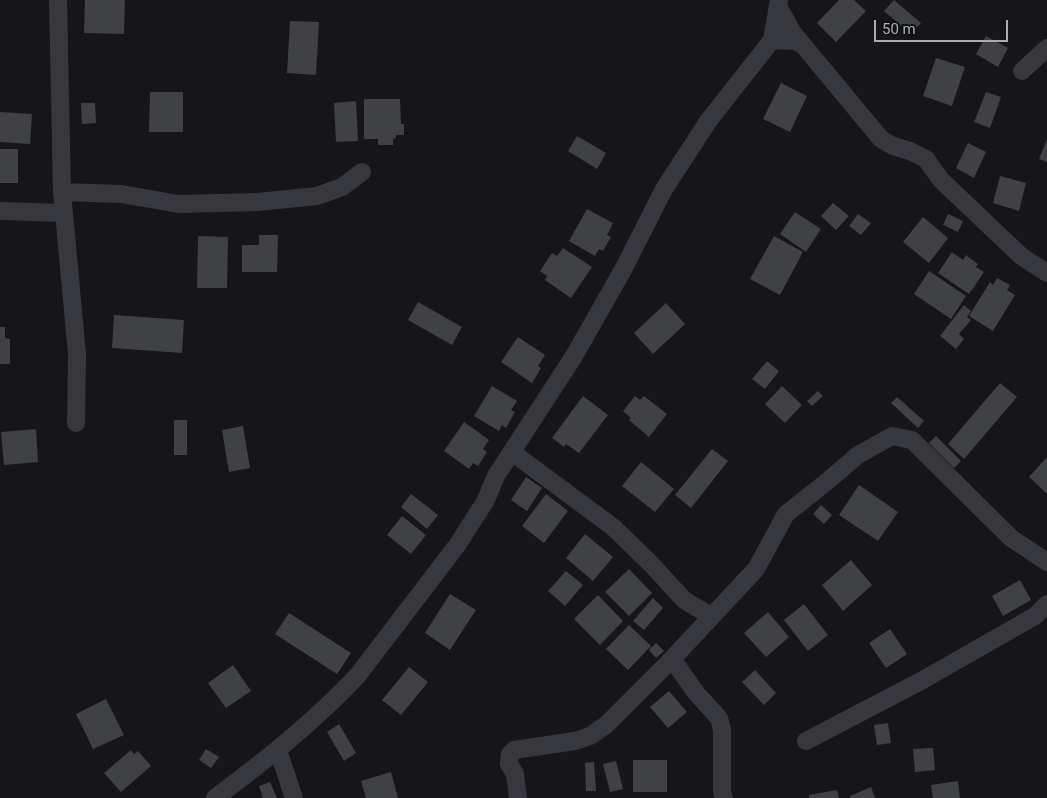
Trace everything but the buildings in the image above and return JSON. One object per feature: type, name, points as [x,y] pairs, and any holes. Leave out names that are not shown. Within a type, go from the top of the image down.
[{"type":"street","points":[[58,0],[62,192],[77,354],[76,423]]},
{"type":"street","points":[[215,798],[278,750],[341,693],[358,675],[458,544],[486,500],[496,476],[513,453],[574,356],[624,268],[664,189],[709,120],[772,40],[779,3]]},
{"type":"street","points":[[779,3],[793,33],[881,139],[893,146],[910,151],[926,159],[941,180],[1021,256],[1047,273]]},
{"type":"street","points":[[772,40],[795,41],[803,45]]},
{"type":"street","points":[[1022,71],[1047,48]]},
{"type":"street","points":[[62,192],[121,194],[179,204],[258,202],[317,196],[342,187],[362,172]]},
{"type":"street","points":[[0,211],[63,213]]},
{"type":"street","points":[[518,798],[515,774],[509,764],[510,754],[514,750],[575,741],[590,736],[606,724],[672,659],[756,569],[786,514],[858,455],[892,436],[912,440],[1011,538],[1047,562]]},
{"type":"street","points":[[513,453],[613,527],[684,600],[711,616]]},
{"type":"street","points":[[806,741],[929,677],[1034,616],[1047,604]]},
{"type":"street","points":[[672,659],[697,694],[719,718],[722,730],[722,792],[724,798]]},
{"type":"street","points":[[278,750],[294,798]]}]
